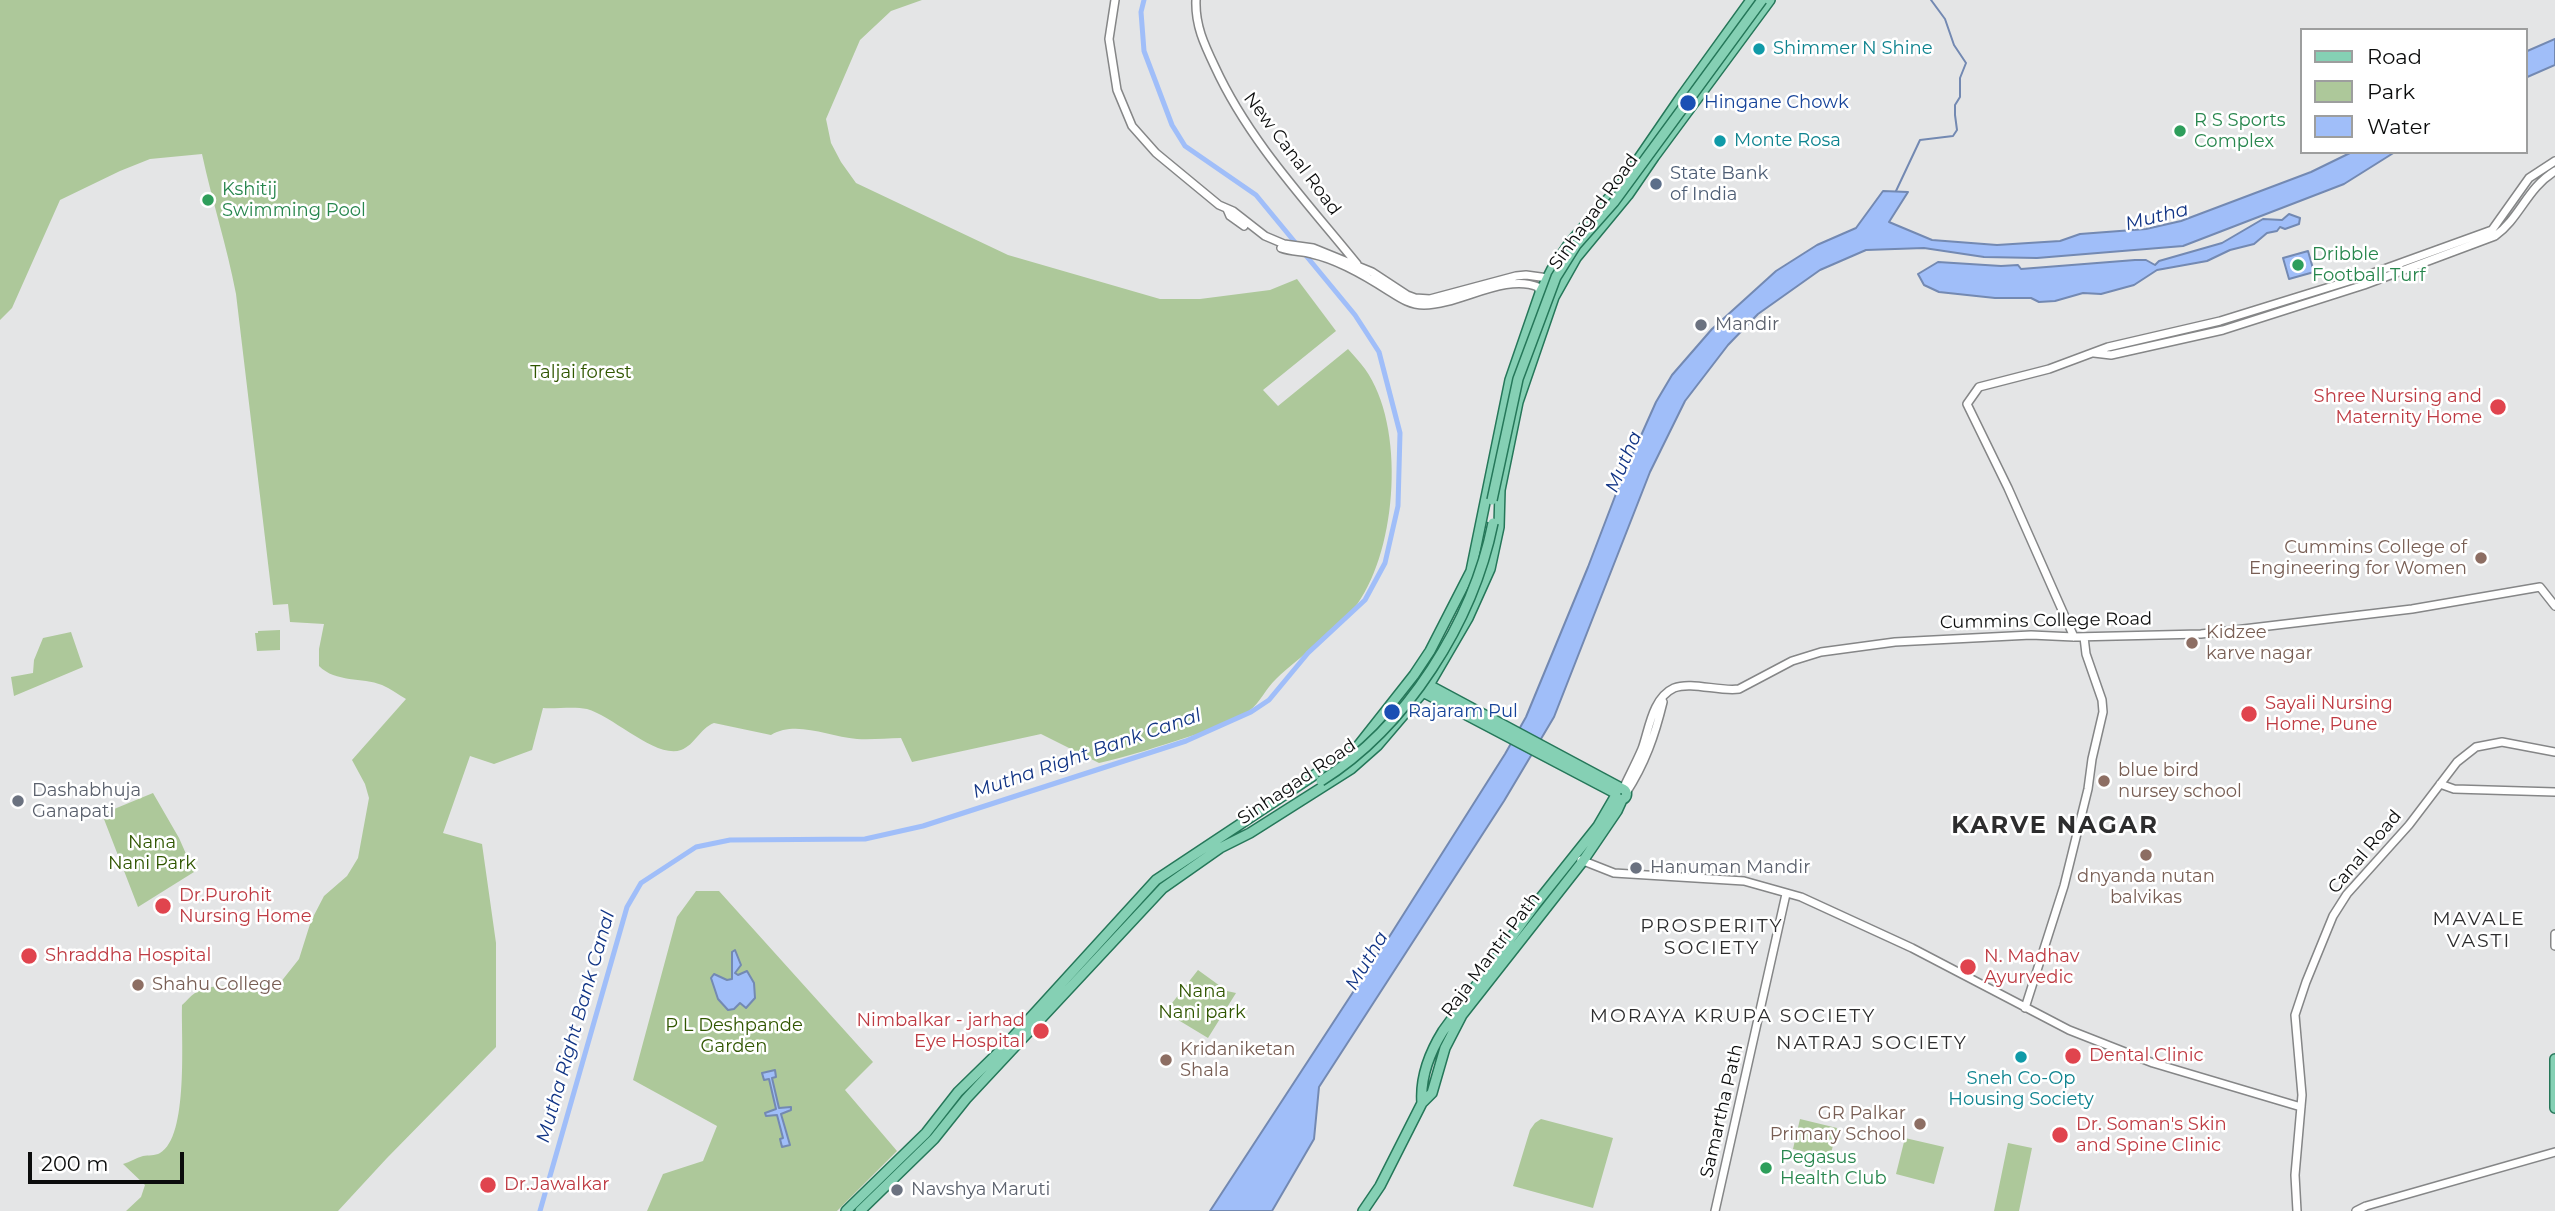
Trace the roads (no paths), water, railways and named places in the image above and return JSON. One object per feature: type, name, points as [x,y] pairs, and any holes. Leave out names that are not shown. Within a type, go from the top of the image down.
[{"type":"main road","name":"Sinhagad Road","points":[[860,1211],[958,1092],[1156,880],[1358,746],[1411,679],[1430,651],[1471,570],[1510,380],[1548,278],[1568,245],[1622,183],[1751,0]]},
{"type":"main road","points":[[1576,258],[1587,239],[1623,195],[1763,0]]},
{"type":"main road","points":[[1481,527],[1492,500],[1518,379],[1556,277],[1576,245],[1614,202],[1763,0]]},
{"type":"main road","name":"Sinhagad Road","points":[[846,1211],[934,1139],[966,1099],[1155,896],[1220,848],[1250,833],[1351,769],[1377,746],[1426,688],[1468,618],[1490,569],[1499,527],[1500,489],[1520,396],[1554,297],[1576,258],[1628,195],[1770,0]]},
{"type":"main road","points":[[1220,848],[1348,764],[1374,741],[1435,663],[1477,584],[1500,489]]},
{"type":"main road","points":[[1411,679],[1603,781],[1620,793],[1588,838],[1579,858]]},
{"type":"main road","name":"Raja Mantri Path","points":[[1363,1211],[1380,1186],[1422,1102],[1432,1093],[1445,1048],[1462,1015],[1617,811],[1620,793]]},
{"type":"main road","points":[[2555,1059],[2555,1108]]},
{"type":"street","points":[[1115,0],[1110,26],[1111,57],[1117,90],[1132,126],[1156,153],[1265,236],[1291,249],[1313,251],[1358,266],[1406,295],[1422,299],[1526,275],[1548,278],[1554,297]]},
{"type":"street","name":"New Canal Road","points":[[1196,0],[1199,33],[1239,114],[1369,279]]},
{"type":"street","points":[[2074,637],[2004,479],[1967,404],[1979,387],[2049,369],[2108,346],[2220,321],[2351,281],[2492,230],[2529,178],[2555,160]]},
{"type":"street","points":[[2093,353],[2111,355],[2223,330],[2364,285],[2495,236],[2507,225],[2535,186],[2555,172]]},
{"type":"street","points":[[1313,251],[1404,300],[1422,305],[1515,284],[1532,284],[1538,287],[1541,293]]},
{"type":"street","name":"Cummins College Road","points":[[1620,793],[1643,746],[1654,709],[1674,688],[1730,691],[1739,689],[1792,661],[1821,652],[1965,637],[2201,634],[2412,609],[2540,587],[2555,607]]},
{"type":"street","points":[[2025,1009],[2064,886],[2104,712],[2088,662],[2084,637]]},
{"type":"street","name":"Canal Road","points":[[2297,1211],[2295,1175],[2302,1069],[2295,1015],[2325,932],[2347,894],[2409,825],[2457,761],[2476,747],[2502,742],[2555,752]]},
{"type":"street","points":[[2440,784],[2454,789],[2555,792]]},
{"type":"street","points":[[1579,858],[1614,873],[1744,881],[1801,897],[1912,948],[2069,1030],[2153,1063],[2301,1107]]},
{"type":"street","name":"Samartha Path","points":[[1715,1211],[1786,894]]},
{"type":"street","points":[[2555,934],[2555,946]]},
{"type":"street","points":[[2357,1211],[2365,1206],[2555,1153]]},
{"type":"water","points":[[2555,39],[2555,65],[2527,77],[2527,51]]},
{"type":"water","points":[[2348,154],[2392,154],[2344,184],[2183,246],[2037,258],[1984,257],[1924,248],[1866,250],[1820,270],[1758,314],[1728,345],[1685,401],[1650,472],[1554,717],[1504,801],[1319,1087],[1314,1139],[1272,1211],[1210,1211],[1505,754],[1526,717],[1622,478],[1656,402],[1672,375],[1712,329],[1776,271],[1817,245],[1856,228],[1883,191],[1908,192],[1889,222],[1932,240],[1997,245],[2060,241],[2080,234],[2146,229],[2181,221],[2311,172]]},
{"type":"water","points":[[2289,214],[2300,218],[2299,224],[2285,229],[2280,227],[2254,244],[2230,250],[2207,261],[2157,270],[2134,285],[2101,294],[2083,293],[2055,301],[2039,302],[2031,298],[1995,298],[1939,292],[1924,285],[1918,274],[1938,262],[2018,265],[2021,269],[2135,260],[2146,260],[2155,265],[2159,261],[2222,243],[2263,219],[2282,220]]},
{"type":"water","name":"Dribble Football Turf","points":[[2308,251],[2314,272],[2289,279],[2283,258]]},
{"type":"water","points":[[735,950],[741,965],[735,973],[738,975],[747,971],[754,983],[755,998],[746,1008],[740,1003],[734,1009],[728,1010],[718,999],[711,978],[714,974],[727,980],[732,979],[732,952]]},
{"type":"water","points":[[775,1070],[776,1077],[772,1078],[779,1108],[791,1107],[791,1110],[781,1114],[790,1145],[782,1147],[780,1139],[783,1138],[777,1115],[766,1116],[765,1113],[776,1109],[769,1079],[764,1080],[762,1073]]},
{"type":"waterway","name":"Mutha Right Bank Canal","points":[[540,1211],[627,907],[641,883],[696,847],[730,840],[865,839],[923,826],[1186,741],[1251,712],[1269,700],[1308,653],[1365,600],[1385,563],[1398,506],[1400,433],[1379,352],[1355,315],[1256,195],[1185,146],[1172,125],[1144,51],[1141,12],[1144,0]]},
{"type":"waterway","points":[[1896,191],[1920,140],[1953,136],[1957,130],[1955,105],[1960,97],[1960,78],[1966,63],[1954,45],[1945,19],[1931,0]]},
{"type":"place","name":"Shimmer N Shine","points":[[1759,49]]},
{"type":"place","name":"Hingane Chowk","points":[[1688,103]]},
{"type":"place","name":"R S Sports Complex","points":[[2180,131]]},
{"type":"place","name":"Monte Rosa","points":[[1720,141]]},
{"type":"place","name":"State Bank of India","points":[[1656,184]]},
{"type":"place","name":"Kshitij Swimming Pool","points":[[208,200]]},
{"type":"place","name":"Dribble Football Turf","points":[[2298,265]]},
{"type":"place","name":"Mandir","points":[[1701,325]]},
{"type":"place","name":"Shree Nursing and Maternity Home","points":[[2498,407]]},
{"type":"place","name":"Cummins College of Engineering for Women","points":[[2481,558]]},
{"type":"place","name":"Kidzee karve nagar","points":[[2192,643]]},
{"type":"place","name":"Rajaram Pul","points":[[1392,712]]},
{"type":"place","name":"Sayali Nursing Home, Pune","points":[[2249,714]]},
{"type":"place","name":"blue bird nursey school","points":[[2104,781]]},
{"type":"place","name":"Dashabhuja Ganapati","points":[[18,801]]},
{"type":"place","name":"dnyanda nutan balvikas","points":[[2146,855]]},
{"type":"place","name":"Hanuman Mandir","points":[[1636,868]]},
{"type":"place","name":"Dr.Purohit Nursing Home","points":[[163,906]]},
{"type":"place","name":"Shraddha Hospital","points":[[29,956]]},
{"type":"place","name":"N. Madhav Ayurvedic","points":[[1968,967]]},
{"type":"place","name":"Shahu College","points":[[138,985]]},
{"type":"place","name":"Nimbalkar - jarhad Eye Hospital","points":[[1041,1031]]},
{"type":"place","name":"Dental Clinic","points":[[2073,1056]]},
{"type":"place","name":"Sneh Co-Op Housing Society","points":[[2021,1057]]},
{"type":"place","name":"Kridaniketan Shala","points":[[1166,1060]]},
{"type":"place","name":"GR Palkar Primary School","points":[[1920,1124]]},
{"type":"place","name":"Dr. Soman's Skin and Spine Clinic","points":[[2060,1135]]},
{"type":"place","name":"Pegasus Health Club","points":[[1766,1168]]},
{"type":"place","name":"Dr.Jawalkar","points":[[488,1185]]},
{"type":"place","name":"Navshya Maruti","points":[[897,1190]]},
{"type":"district","name":"KARVE NAGAR","points":[[2055,826]]},
{"type":"district","name":"MAVALE VASTI","points":[[2479,930]]},
{"type":"district","name":"PROSPERITY SOCIETY","points":[[1712,937]]},
{"type":"district","name":"MORAYA KRUPA SOCIETY","points":[[1733,1016]]},
{"type":"district","name":"NATRAJ SOCIETY","points":[[1872,1043]]},
{"type":"water label","name":"Mutha","points":[[2157,217]]},
{"type":"water label","name":"Mutha","points":[[1624,462]]},
{"type":"water label","name":"Mutha","points":[[1367,961]]},
{"type":"park label","name":"Taljai forest","points":[[581,373]]},
{"type":"park label","name":"Nana Nani Park","points":[[152,853]]},
{"type":"park label","name":"Nana Nani park","points":[[1202,1002]]},
{"type":"park label","name":"P L Deshpande Garden","points":[[734,1036]]}]
